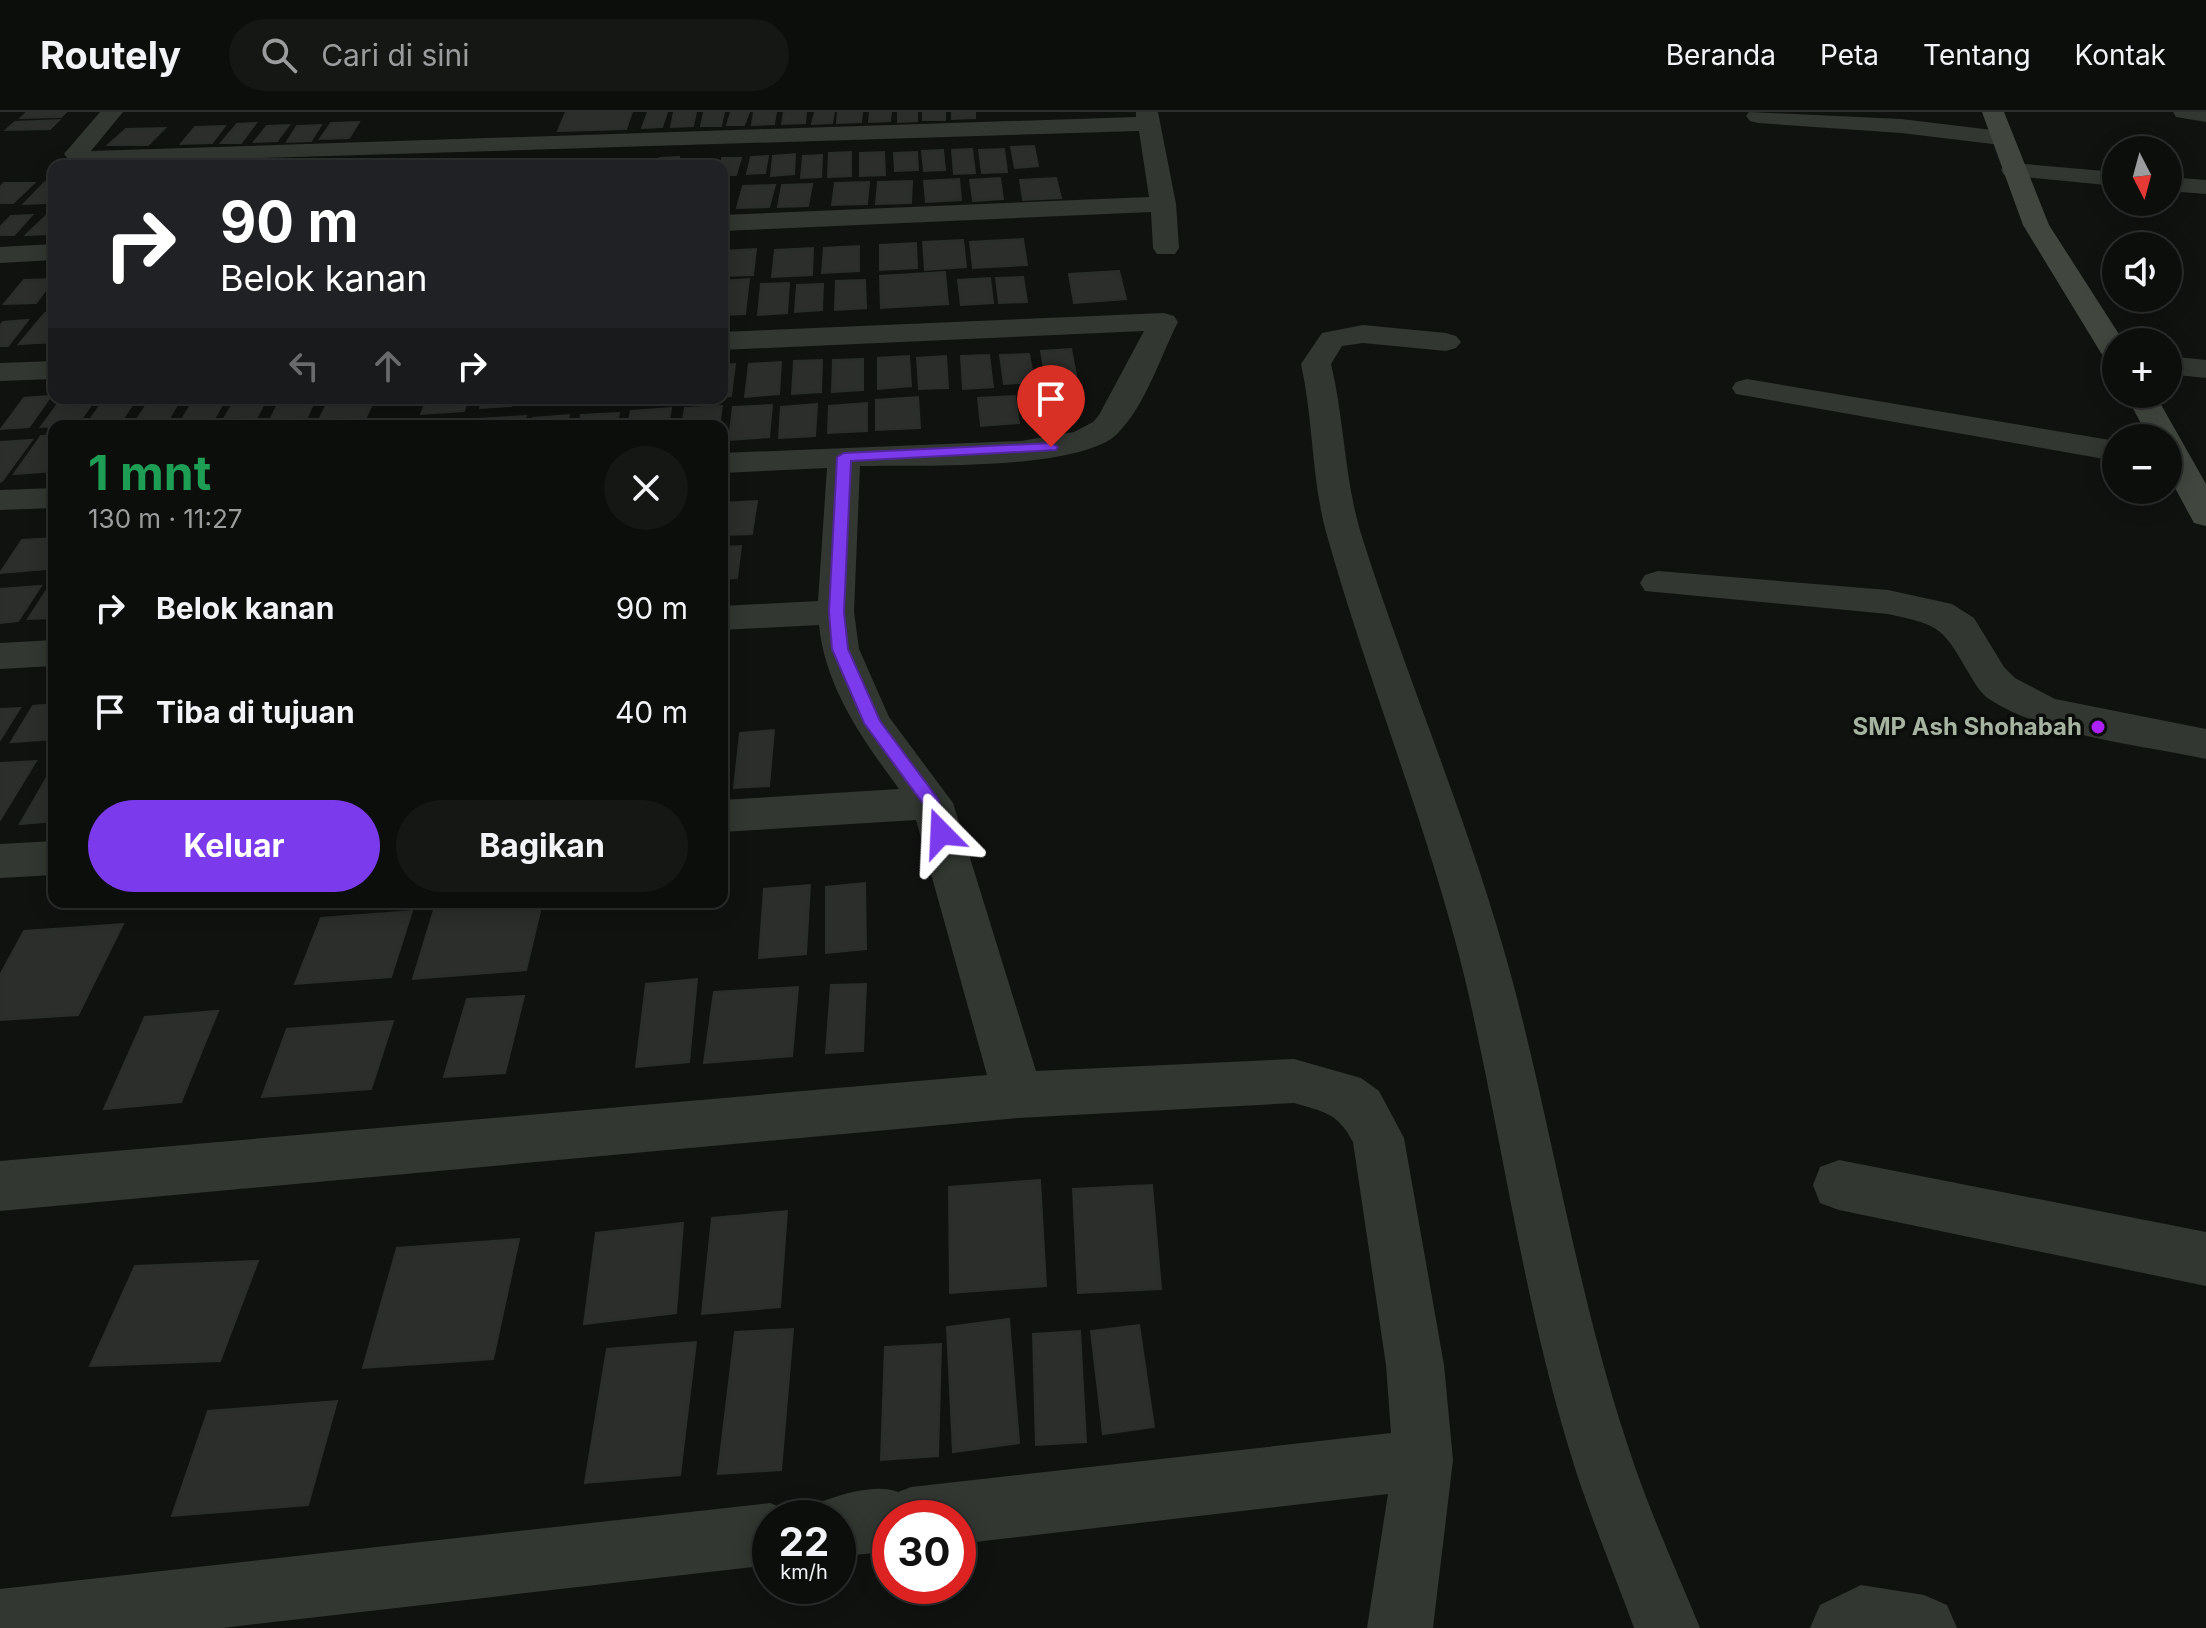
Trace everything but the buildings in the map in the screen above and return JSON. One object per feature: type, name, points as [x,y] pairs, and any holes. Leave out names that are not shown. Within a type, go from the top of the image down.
[{"type":"main road","points":[[1993,112],[2036,225],[2102,331]]},
{"type":"main road","points":[[2182,473],[2206,516]]},
{"type":"street","points":[[112,112],[76,154],[81,159],[1148,118],[1163,204],[1166,248]]},
{"type":"street","points":[[2184,112],[2206,115]]},
{"type":"street","points":[[1758,116],[1901,126],[2001,138]]},
{"type":"street","points":[[2013,170],[2102,178]]},
{"type":"street","points":[[2182,185],[2206,187]]},
{"type":"street","points":[[728,223],[1163,204]]},
{"type":"street","points":[[0,255],[48,252]]},
{"type":"street","points":[[728,341],[1164,322],[1104,430],[1076,443],[1027,451],[728,463]]},
{"type":"street","points":[[1446,342],[1363,334],[1332,339],[1316,364],[1325,402],[1327,451],[1344,536],[1453,860],[1488,978],[1572,1351],[1597,1444],[1667,1628]]},
{"type":"street","points":[[2182,366],[2206,369]]},
{"type":"street","points":[[0,372],[48,370]]},
{"type":"street","points":[[1747,388],[2102,449]]},
{"type":"street","points":[[844,457],[836,612],[840,649],[872,723],[932,803],[1018,1095]]},
{"type":"street","points":[[0,500],[48,498]]},
{"type":"street","points":[[1658,583],[1888,602],[1939,613],[1961,627],[1990,676],[2001,688],[2045,711],[2206,744]]},
{"type":"street","points":[[728,618],[836,612]]},
{"type":"street","points":[[0,656],[48,653]]},
{"type":"street","points":[[728,816],[932,803]]},
{"type":"street","points":[[0,861],[48,858]]},
{"type":"street","points":[[0,1186],[1018,1095],[1294,1081],[1343,1094],[1361,1107],[1378,1138],[1415,1365],[1423,1460],[1400,1628]]},
{"type":"street","points":[[1839,1185],[2206,1259]]},
{"type":"street","points":[[976,1511],[1423,1460]]},
{"type":"street","points":[[0,1621],[752,1536]]},
{"type":"street","points":[[1843,1628],[1861,1617],[1924,1628]]},
{"type":"place","name":"SMP Ash Shohabah","points":[[2098,727]]},
{"type":"route","points":[[941,833],[932,803],[872,723],[840,649],[836,612],[844,457],[1027,451],[1051,447]]}]
